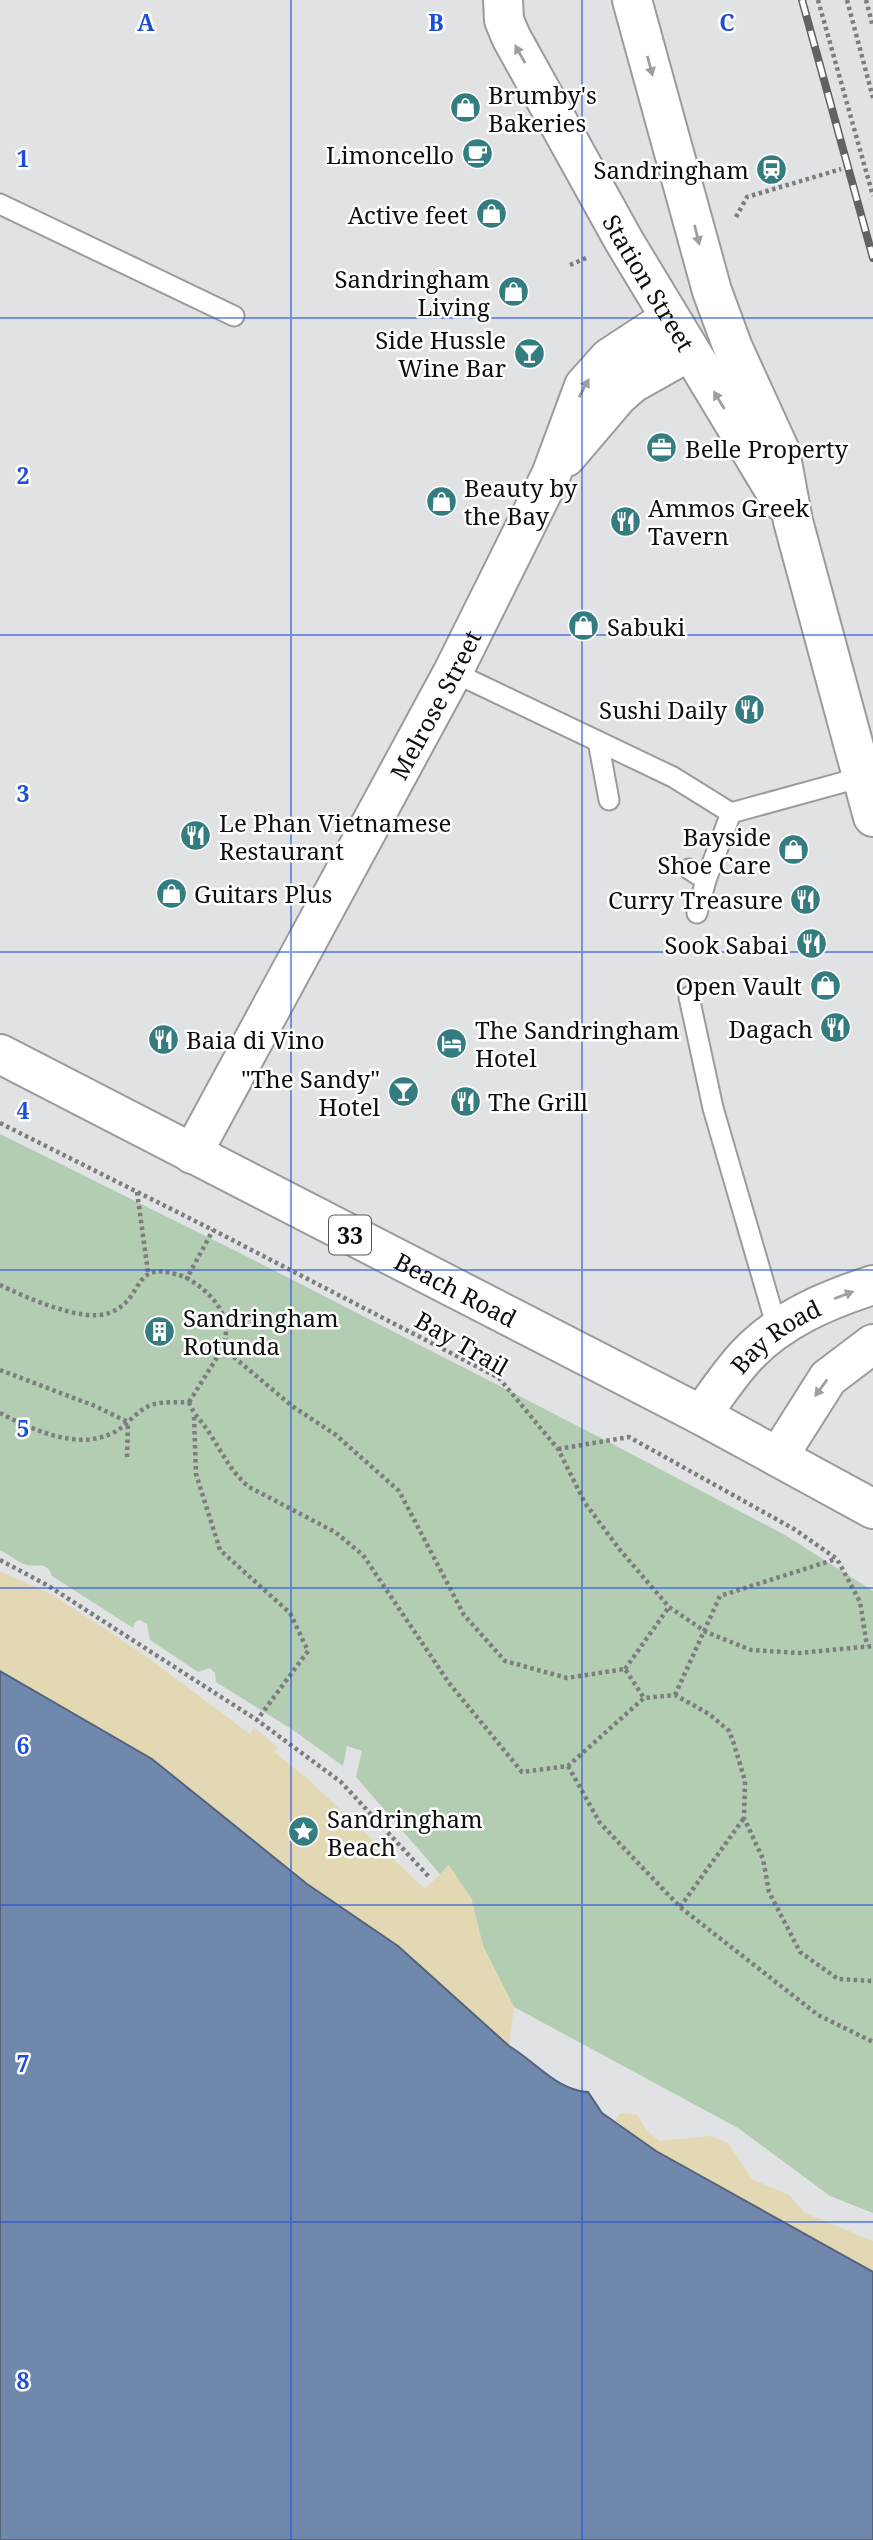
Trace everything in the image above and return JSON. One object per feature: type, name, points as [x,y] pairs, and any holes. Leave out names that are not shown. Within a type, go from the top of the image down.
[{"type":"street","name":"Station Street","points":[[503,0],[504,20],[511,37],[624,242],[793,521]]},
{"type":"street","name":"Station Street","points":[[632,0],[718,310],[775,439],[793,521],[873,817]]},
{"type":"street","points":[[670,318],[718,310]]},
{"type":"street","points":[[690,351],[718,310]]},
{"type":"street","name":"Melrose Street","points":[[192,1154],[453,672],[551,475],[587,381],[624,346],[670,318]]},
{"type":"street","name":"Melrose Street","points":[[551,475],[626,390],[643,376],[690,351]]},
{"type":"street","name":"Beach Road","points":[[0,1054],[701,1415],[873,1509]]},
{"type":"street","name":"Bay Road","points":[[701,1415],[739,1364],[777,1328],[812,1308],[873,1285]]},
{"type":"street","points":[[778,1457],[828,1378],[873,1344]]},
{"type":"lane","points":[[0,204],[233,316]]},
{"type":"lane","points":[[453,672],[673,777],[731,813],[862,777]]},
{"type":"lane","points":[[598,741],[609,800]]},
{"type":"lane","points":[[697,913],[706,880],[731,813]]},
{"type":"lane","points":[[689,869],[706,880]]},
{"type":"lane","points":[[689,996],[713,1108],[777,1328]]},
{"type":"path","points":[[818,0],[873,196]]},
{"type":"path","points":[[847,0],[873,98]]},
{"type":"path","points":[[866,0],[873,27]]},
{"type":"path","points":[[734,220],[747,197],[841,169]]},
{"type":"path","name":"Bay Trail","points":[[0,1123],[499,1378],[558,1449],[585,1503],[620,1550],[669,1606],[706,1632],[751,1650],[800,1653],[870,1646]]},
{"type":"path","points":[[0,1285],[20,1295],[92,1316],[109,1313],[123,1304],[148,1272],[137,1192]]},
{"type":"path","points":[[187,1278],[213,1230]]},
{"type":"path","points":[[148,1272],[170,1271],[187,1278],[214,1298],[225,1328],[223,1348],[189,1402]]},
{"type":"path","points":[[223,1348],[292,1406],[336,1435],[399,1491],[464,1615],[505,1661],[567,1678],[625,1669],[669,1606]]},
{"type":"path","points":[[0,1370],[95,1406],[128,1422]]},
{"type":"path","points":[[189,1402],[194,1415],[196,1474],[220,1550],[290,1613],[308,1651],[257,1720]]},
{"type":"path","points":[[0,1413],[21,1424],[57,1436],[95,1440],[113,1434],[147,1407],[160,1403],[189,1402]]},
{"type":"path","points":[[194,1415],[209,1432],[237,1476],[249,1487],[335,1532],[363,1555],[449,1683],[522,1772],[568,1766],[643,1698],[675,1695],[709,1714],[729,1731],[745,1782],[744,1818],[763,1859],[769,1892],[800,1952],[838,1979],[873,1981]]},
{"type":"path","points":[[127,1457],[128,1422]]},
{"type":"path","points":[[558,1449],[629,1437],[794,1529],[837,1559],[860,1602],[870,1646]]},
{"type":"path","points":[[675,1695],[706,1632],[720,1596],[837,1559]]},
{"type":"path","points":[[0,1560],[47,1585],[257,1720],[341,1782],[430,1878]]},
{"type":"path","points":[[625,1669],[643,1698]]},
{"type":"path","points":[[568,1766],[600,1823],[680,1907],[818,2015],[873,2042]]},
{"type":"path","points":[[680,1907],[744,1818]]},
{"type":"green space","points":[[0,1134],[238,1252],[603,1439],[785,1535],[873,1591],[873,2213],[830,2196],[738,2128],[514,2007],[483,1946],[471,1898],[448,1866],[440,1874],[356,1777],[362,1751],[347,1746],[343,1766],[293,1730],[216,1682],[215,1673],[210,1668],[198,1672],[150,1640],[147,1624],[140,1620],[135,1622],[133,1628],[52,1576],[45,1566],[24,1564],[0,1550]]},
{"type":"sand","name":"Sandringham Beach","points":[[0,1571],[51,1594],[99,1625],[147,1657],[250,1734],[254,1727],[278,1748],[274,1752],[309,1780],[425,1889],[449,1865],[471,1898],[483,1946],[514,2007],[509,2046],[398,1946],[307,1884],[152,1759],[0,1671]]},
{"type":"sand","points":[[621,2113],[637,2115],[647,2131],[660,2141],[711,2136],[728,2143],[752,2179],[789,2195],[805,2213],[873,2241],[873,2272],[656,2151],[615,2120]]},
{"type":"water","points":[[0,1671],[152,1759],[307,1884],[398,1946],[509,2046],[556,2081],[588,2092],[602,2113],[656,2151],[873,2272],[873,2540],[0,2540]]},
{"type":"railway","points":[[802,0],[873,258]]},
{"type":"place","name":"Brumby's Bakeries","points":[[465,108]]},
{"type":"place","name":"Limoncello","points":[[477,154]]},
{"type":"place","name":"Sandringham","points":[[772,169]]},
{"type":"place","name":"Active feet","points":[[491,214]]},
{"type":"place","name":"Sandringham Living","points":[[513,292]]},
{"type":"place","name":"Side Hussle Wine Bar","points":[[529,353]]},
{"type":"place","name":"Belle Property","points":[[662,448]]},
{"type":"place","name":"Beauty by the Bay","points":[[441,501]]},
{"type":"place","name":"Ammos Greek Tavern","points":[[625,521]]},
{"type":"place","name":"Sabuki","points":[[584,626]]},
{"type":"place","name":"Sushi Daily","points":[[750,709]]},
{"type":"place","name":"Le Phan Vietnamese Restaurant","points":[[196,836]]},
{"type":"place","name":"Bayside Shoe Care","points":[[794,850]]},
{"type":"place","name":"Guitars Plus","points":[[171,893]]},
{"type":"place","name":"Curry Treasure","points":[[806,899]]},
{"type":"place","name":"Sook Sabai","points":[[811,944]]},
{"type":"place","name":"Open Vault","points":[[825,985]]},
{"type":"place","name":"Dagach","points":[[836,1028]]},
{"type":"place","name":"Baia di Vino","points":[[163,1039]]},
{"type":"place","name":"The Sandringham Hotel","points":[[452,1043]]},
{"type":"place","name":"\"The Sandy\" Hotel","points":[[403,1092]]},
{"type":"place","name":"The Grill","points":[[465,1101]]},
{"type":"place","name":"Sandringham Rotunda","points":[[160,1331]]},
{"type":"place","name":"Sandringham Beach","points":[[304,1832]]}]
